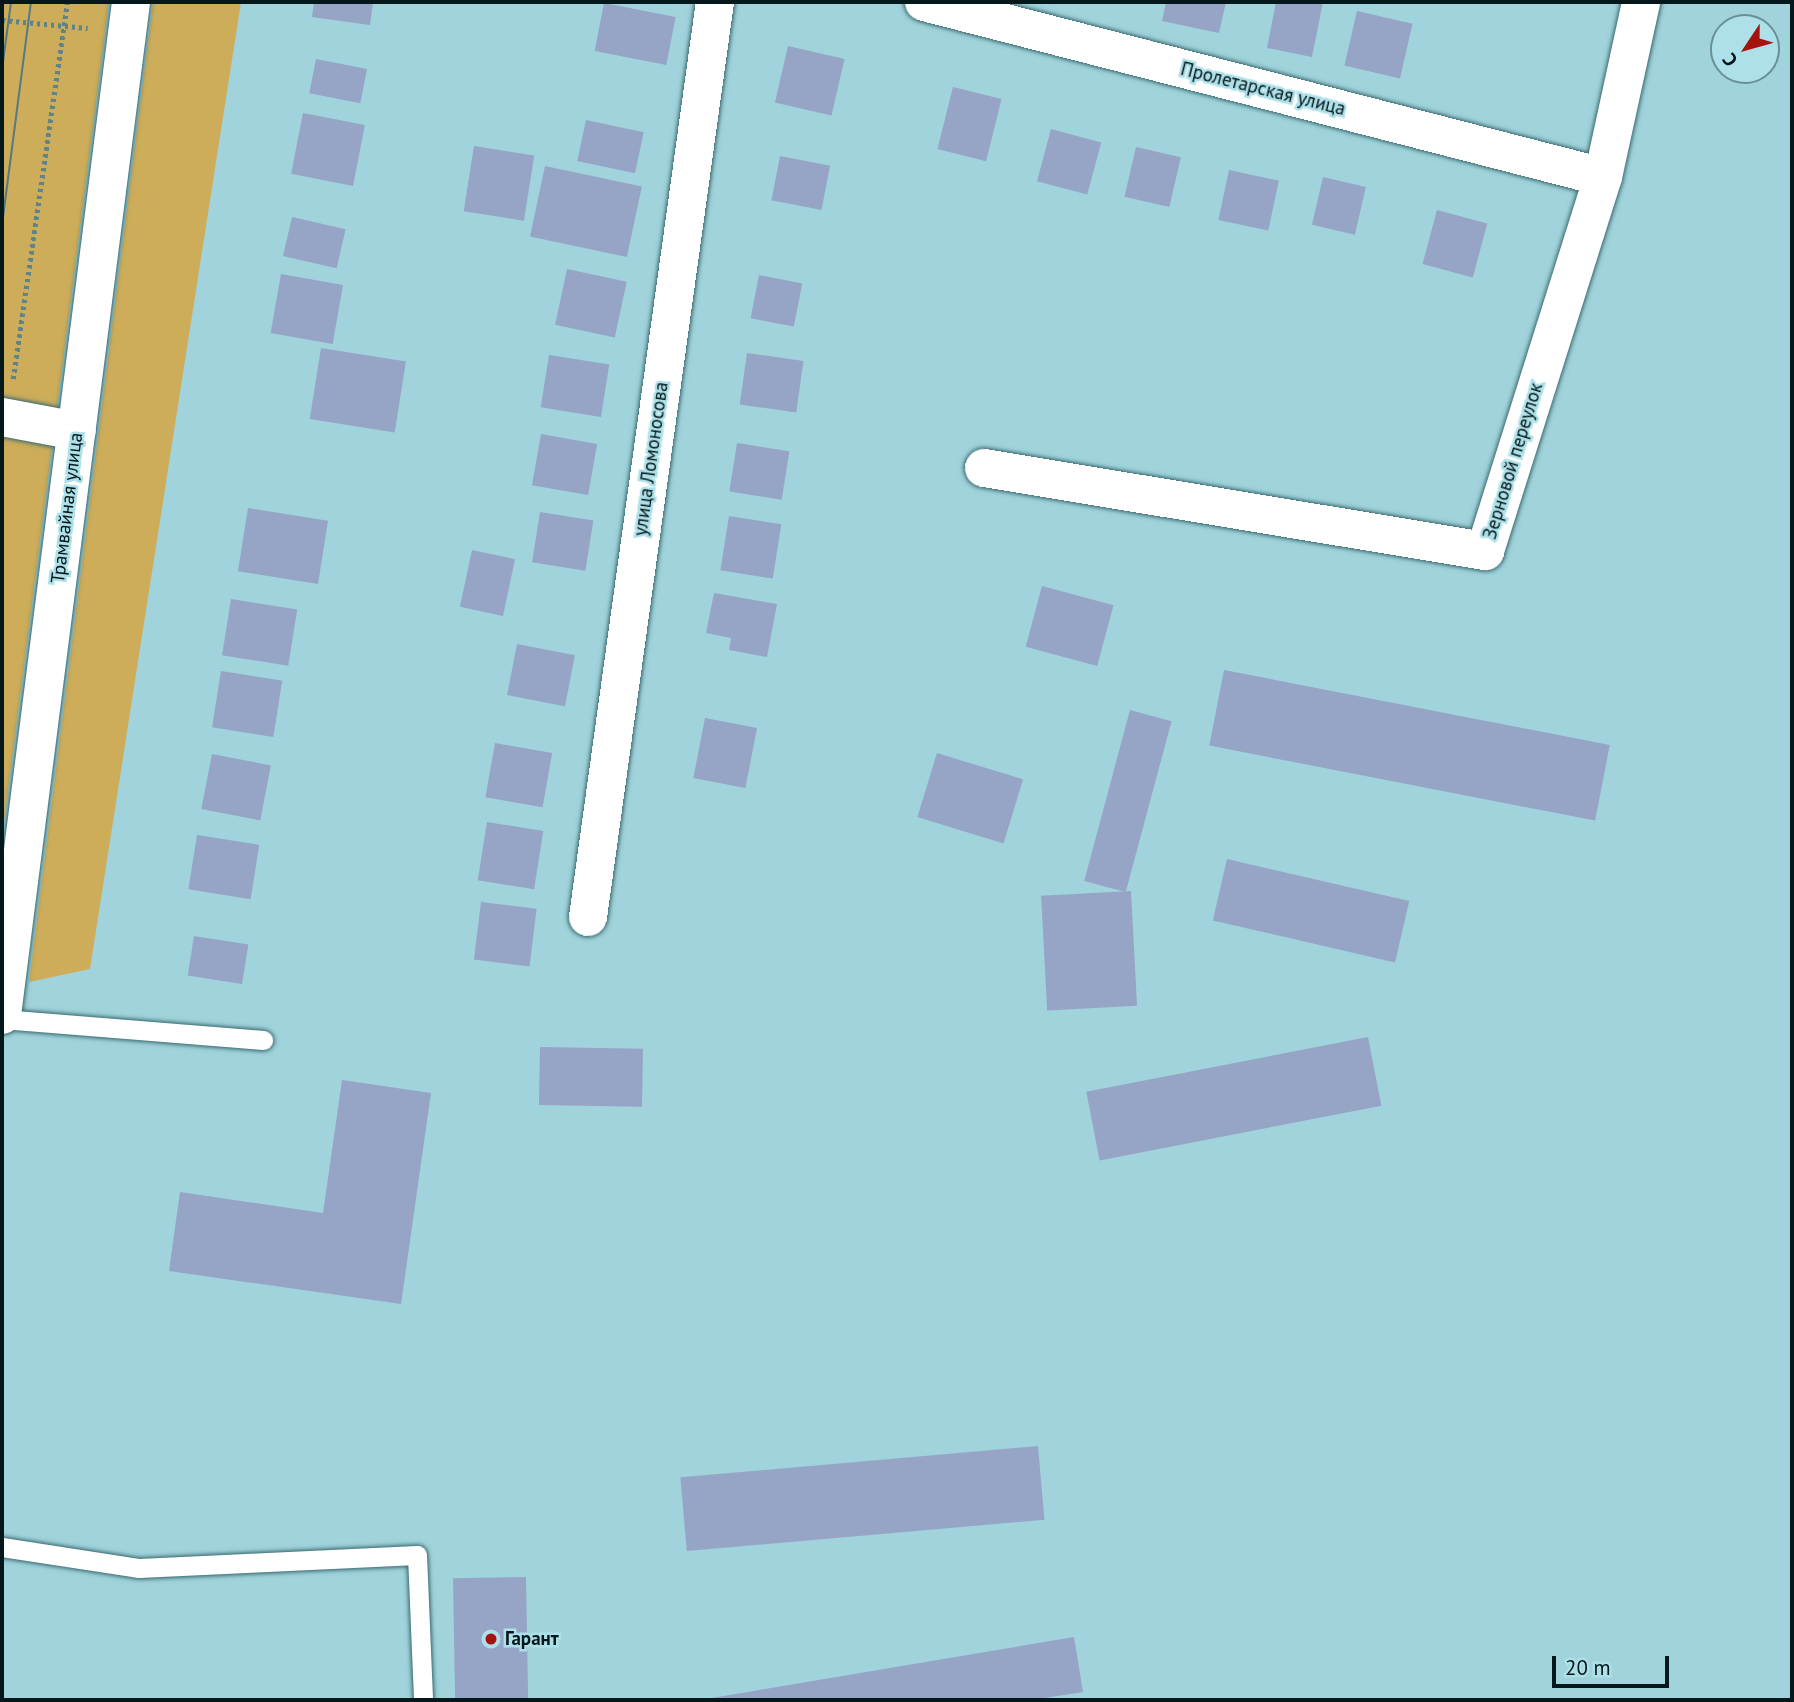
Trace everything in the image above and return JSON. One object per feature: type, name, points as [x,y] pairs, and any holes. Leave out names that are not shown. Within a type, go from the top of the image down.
[{"type":"street","name":"улица Ломоносова","points":[[588,917],[715,2]]},
{"type":"street","name":"Пролетарская улица","points":[[923,2],[1602,177]]},
{"type":"street","name":"Зерновой переулок","points":[[984,468],[1485,551],[1602,177],[1641,2]]},
{"type":"street","name":"Трамвайная улица","points":[[2,1017],[130,17]]},
{"type":"street","points":[[5,418],[76,431]]},
{"type":"lane","points":[[2,1017],[262,1040]]},
{"type":"lane","points":[[2,1547],[139,1568],[417,1555],[423,1700]]},
{"type":"path","points":[[5,418],[67,2]]},
{"type":"path","points":[[2,20],[64,26],[130,17]]},
{"type":"shaded area","points":[[2,2],[109,2],[2,838]]},
{"type":"shaded area","points":[[153,2],[241,2],[90,969],[29,982]]},
{"type":"building","points":[[314,2],[373,2],[370,25],[312,17]]},
{"type":"building","points":[[1166,2],[1226,2],[1219,33],[1162,21]]},
{"type":"building","points":[[1276,2],[1323,2],[1312,57],[1267,48]]},
{"type":"building","points":[[604,3],[676,17],[666,65],[595,51]]},
{"type":"building","points":[[1357,11],[1413,24],[1400,78],[1344,66]]},
{"type":"building","points":[[788,46],[845,59],[831,116],[775,103]]},
{"type":"building","points":[[316,59],[367,69],[360,103],[309,93]]},
{"type":"building","points":[[953,87],[1002,99],[986,161],[938,149]]},
{"type":"building","points":[[303,113],[365,125],[353,186],[291,174]]},
{"type":"building","points":[[586,120],[644,132],[635,173],[577,161]]},
{"type":"building","points":[[1051,129],[1101,142],[1087,195],[1037,181]]},
{"type":"building","points":[[474,146],[534,156],[524,221],[464,211]]},
{"type":"building","points":[[1136,147],[1181,157],[1169,207],[1125,197]]},
{"type":"building","points":[[780,156],[830,166],[821,210],[771,200]]},
{"type":"building","points":[[545,166],[642,187],[627,257],[530,236]]},
{"type":"building","points":[[1229,170],[1279,181],[1268,230],[1218,220]]},
{"type":"building","points":[[1323,177],[1366,187],[1355,235],[1312,225]]},
{"type":"building","points":[[1437,210],[1487,223],[1473,278],[1423,264]]},
{"type":"building","points":[[292,217],[346,229],[337,268],[283,256]]},
{"type":"building","points":[[567,269],[627,282],[615,337],[555,325]]},
{"type":"building","points":[[281,274],[343,285],[333,344],[271,333]]},
{"type":"building","points":[[759,275],[802,283],[794,327],[751,318]]},
{"type":"building","points":[[321,348],[406,361],[395,433],[310,419]]},
{"type":"building","points":[[747,353],[803,361],[796,412],[740,404]]},
{"type":"building","points":[[549,355],[609,365],[601,417],[541,407]]},
{"type":"building","points":[[541,434],[597,444],[588,495],[532,485]]},
{"type":"building","points":[[737,443],[789,451],[782,500],[729,491]]},
{"type":"building","points":[[248,508],[328,521],[318,584],[238,571]]},
{"type":"building","points":[[540,512],[593,520],[585,571],[532,562]]},
{"type":"building","points":[[729,516],[781,524],[773,579],[720,570]]},
{"type":"building","points":[[472,550],[515,559],[503,616],[460,607]]},
{"type":"building","points":[[1042,586],[1113,605],[1097,666],[1026,647]]},
{"type":"building","points":[[714,593],[777,604],[767,657],[729,650],[731,638],[706,633]]},
{"type":"building","points":[[231,599],[297,609],[288,666],[222,655]]},
{"type":"building","points":[[517,644],[575,655],[565,706],[507,695]]},
{"type":"building","points":[[1224,670],[1610,745],[1595,821],[1209,746]]},
{"type":"building","points":[[221,671],[282,681],[273,737],[212,727]]},
{"type":"building","points":[[1130,710],[1172,721],[1126,892],[1084,881]]},
{"type":"building","points":[[705,718],[757,728],[745,788],[693,778]]},
{"type":"building","points":[[495,743],[552,753],[543,807],[485,797]]},
{"type":"building","points":[[937,753],[1023,779],[1003,843],[917,817]]},
{"type":"building","points":[[212,754],[271,765],[260,820],[201,809]]},
{"type":"building","points":[[487,822],[543,831],[534,889],[478,880]]},
{"type":"building","points":[[197,835],[259,845],[251,899],[188,889]]},
{"type":"building","points":[[1227,859],[1409,901],[1395,962],[1213,920]]},
{"type":"building","points":[[1131,891],[1137,1006],[1047,1011],[1041,896]]},
{"type":"building","points":[[481,902],[537,909],[530,966],[474,960]]},
{"type":"building","points":[[194,936],[248,945],[242,984],[188,976]]},
{"type":"building","points":[[1368,1037],[1381,1106],[1100,1160],[1086,1092]]},
{"type":"building","points":[[540,1047],[643,1049],[642,1107],[539,1105]]},
{"type":"building","points":[[342,1080],[431,1093],[401,1304],[169,1271],[180,1192],[323,1213]]},
{"type":"building","points":[[1038,1446],[1044,1520],[687,1551],[680,1477]]},
{"type":"building","name":"Гарант","points":[[526,1577],[528,1700],[455,1700],[453,1578]]},
{"type":"building","points":[[1074,1637],[1083,1692],[1031,1700],[700,1700]]},
{"type":"tram line","points":[[2,69],[11,2]]},
{"type":"tram line","points":[[2,225],[31,2]]},
{"type":"place","name":"Гарант","points":[[491,1639]]}]
